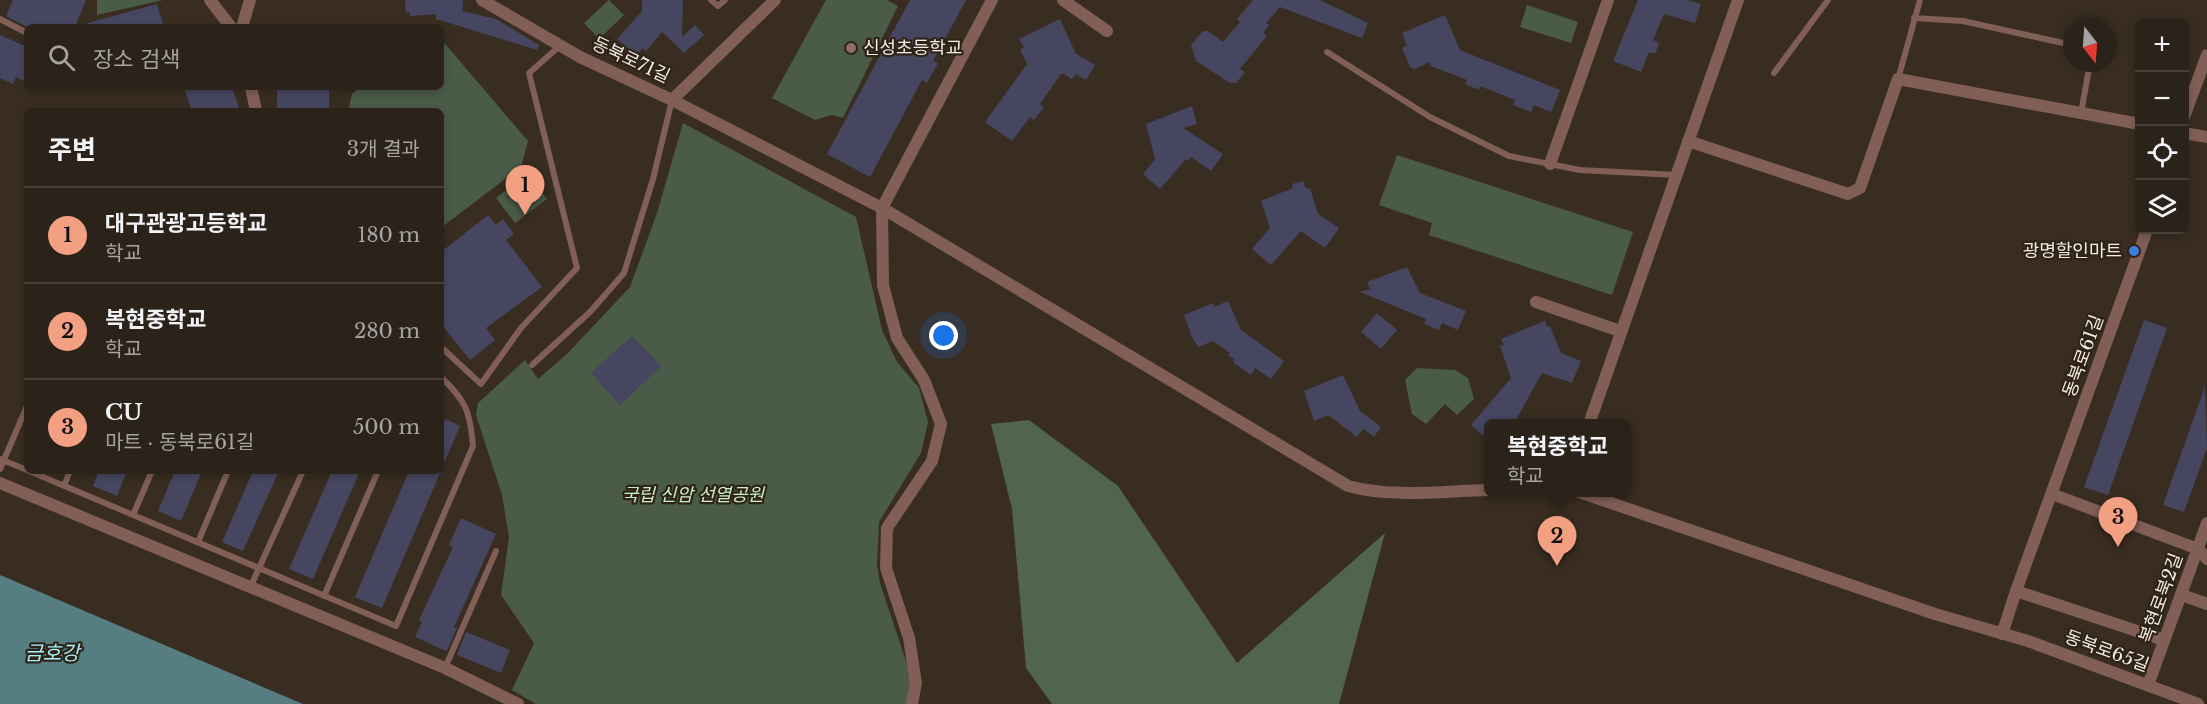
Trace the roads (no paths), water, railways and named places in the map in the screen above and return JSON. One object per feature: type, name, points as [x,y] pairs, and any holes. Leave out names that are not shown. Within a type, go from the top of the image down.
[{"type":"street","points":[[210,0],[229,24]]},
{"type":"street","points":[[243,24],[250,0]]},
{"type":"street","name":"동북로71길","points":[[482,0],[580,57],[672,100],[775,0]]},
{"type":"street","points":[[912,704],[916,683],[909,638],[886,568],[887,528],[932,460],[941,424],[924,380],[897,338],[883,285],[882,208],[992,0]]},
{"type":"street","points":[[1063,0],[1107,31]]},
{"type":"street","points":[[1550,164],[1608,0]]},
{"type":"street","points":[[1590,419],[1738,0]]},
{"type":"street","points":[[2189,104],[2207,55]]},
{"type":"street","points":[[1688,141],[1844,194],[1854,193],[1860,188],[1898,79],[2135,123]]},
{"type":"street","points":[[252,90],[255,108]]},
{"type":"street","points":[[672,100],[882,208],[1348,486],[1386,492],[1484,490]]},
{"type":"street","points":[[2189,134],[2207,137]]},
{"type":"street","name":"동북로61길","points":[[2002,634],[2146,234]]},
{"type":"street","points":[[1536,302],[1620,331]]},
{"type":"street","points":[[0,483],[250,589],[445,668],[518,704]]},
{"type":"street","points":[[2052,494],[2198,549],[2207,559]]},
{"type":"street","name":"동북로65길","points":[[1594,497],[1935,614],[2002,634],[2198,704]]},
{"type":"street","name":"복현로북2길","points":[[2148,685],[2207,523]]},
{"type":"street","points":[[2016,591],[2164,640]]},
{"type":"street","points":[[2182,596],[2207,604]]},
{"type":"lane","points":[[711,0],[718,6],[725,0]]},
{"type":"lane","points":[[1774,73],[1828,0]]},
{"type":"lane","points":[[1898,79],[1920,0]]},
{"type":"lane","points":[[1914,18],[1963,21],[2063,43]]},
{"type":"lane","points":[[0,19],[24,31]]},
{"type":"lane","points":[[444,350],[481,384],[521,328],[577,268],[528,73],[561,45]]},
{"type":"lane","points":[[1327,52],[1430,117],[1509,156],[1580,170],[1677,175]]},
{"type":"lane","points":[[2081,114],[2088,72]]},
{"type":"lane","points":[[532,365],[591,311],[624,273],[653,179],[672,100]]},
{"type":"lane","points":[[35,474],[396,626],[473,446],[471,422],[462,397],[444,380]]},
{"type":"lane","points":[[0,468],[24,412]]},
{"type":"lane","points":[[2,460],[24,469]]},
{"type":"lane","points":[[64,486],[69,474]]},
{"type":"lane","points":[[133,515],[151,474]]},
{"type":"lane","points":[[198,542],[227,474]]},
{"type":"lane","points":[[250,589],[302,474]]},
{"type":"lane","points":[[324,596],[377,474]]},
{"type":"lane","points":[[445,668],[496,551]]},
{"type":"water","name":"금호강","points":[[0,575],[303,704],[0,704]]},
{"type":"place","name":"신성초등학교","points":[[851,48]]},
{"type":"place","name":"대구관광고등학교","points":[[525,215]]},
{"type":"place","name":"광명할인마트","points":[[2134,251]]},
{"type":"place","name":"CU","points":[[2118,547]]},
{"type":"place","name":"복현중학교","points":[[1557,566]]},
{"type":"park label","name":"국립 신암 선열공원","points":[[693,495]]}]
